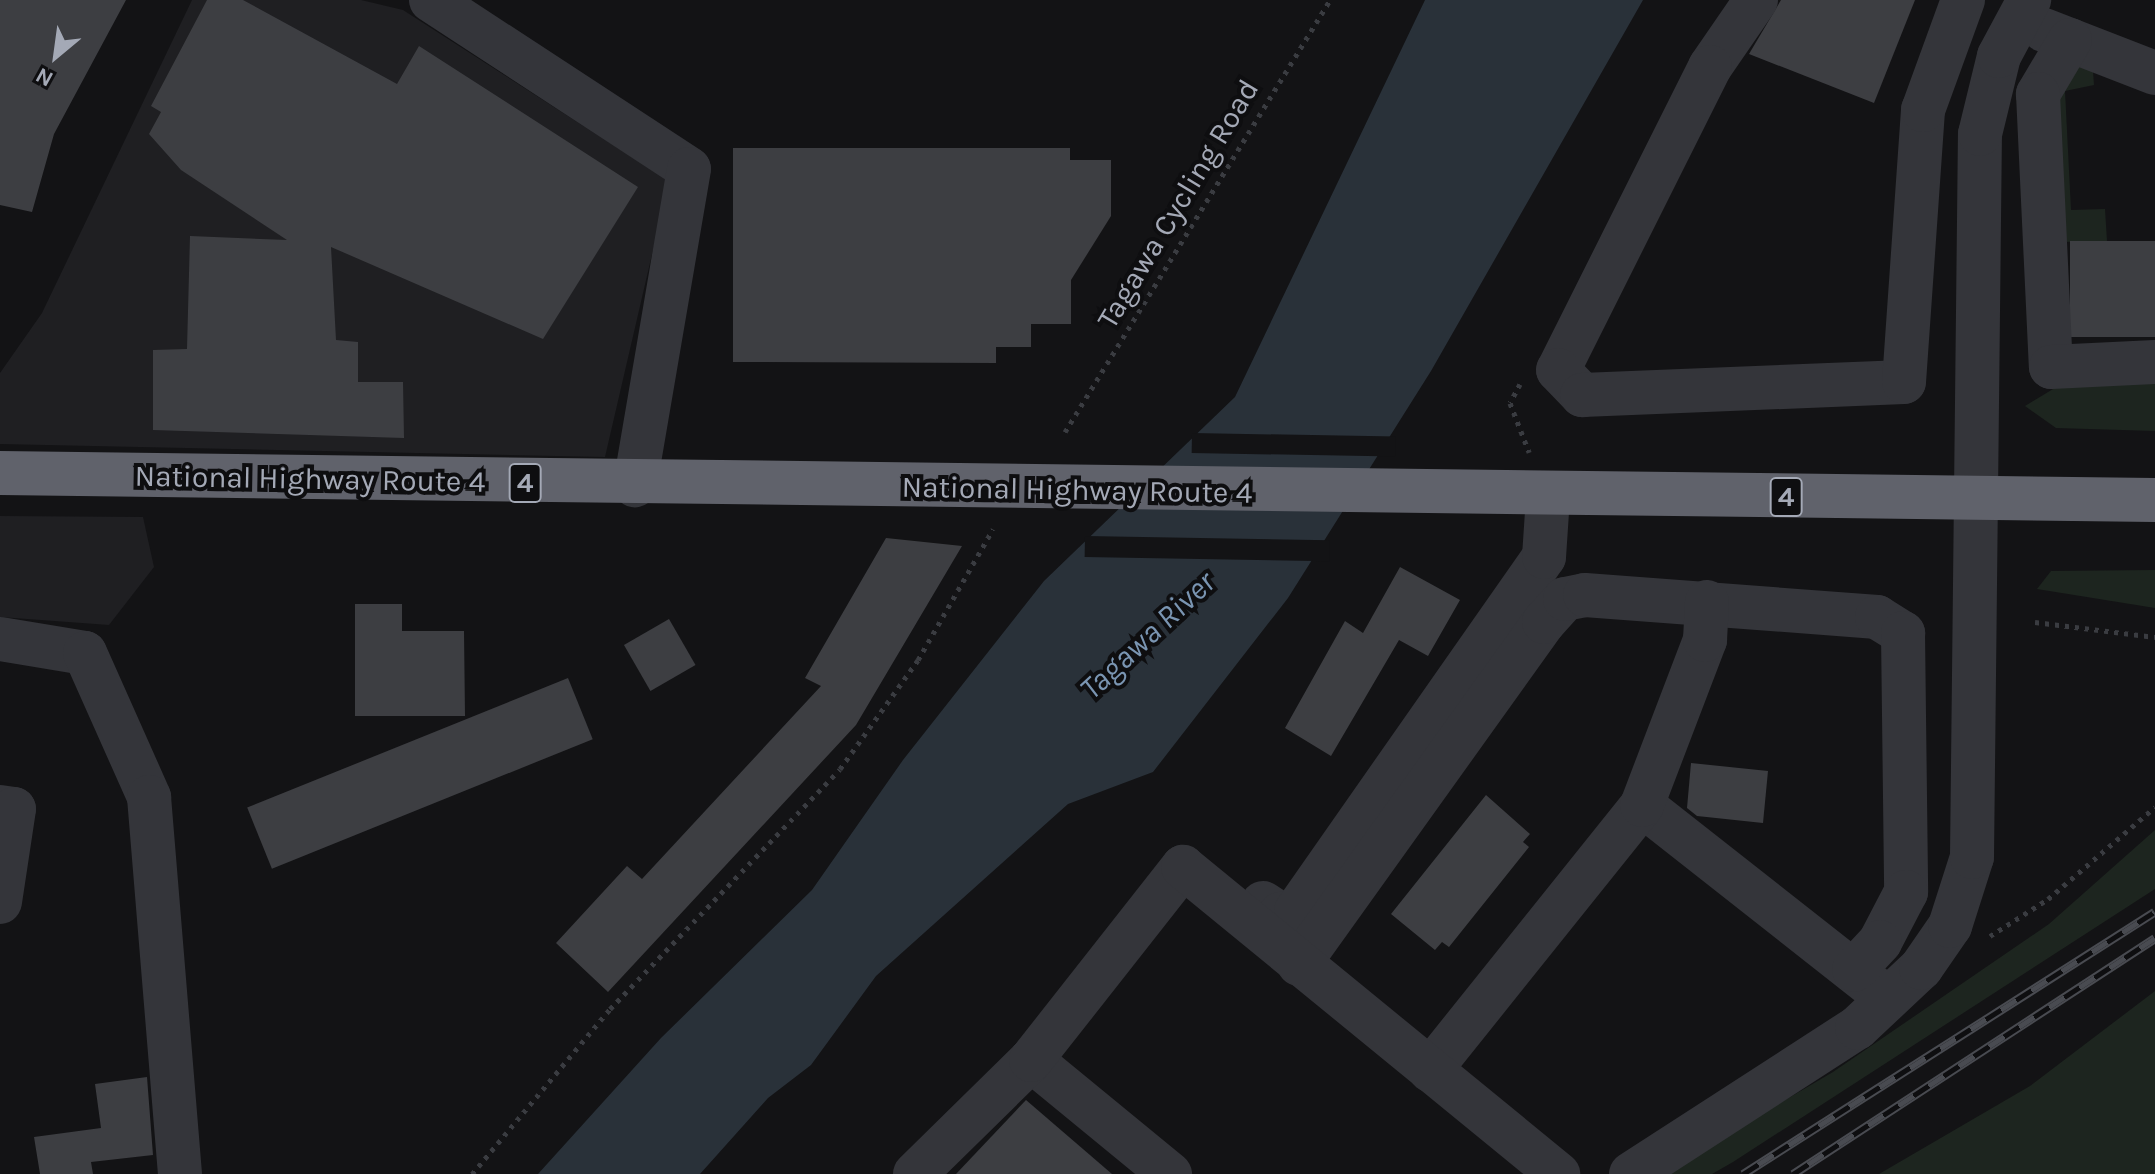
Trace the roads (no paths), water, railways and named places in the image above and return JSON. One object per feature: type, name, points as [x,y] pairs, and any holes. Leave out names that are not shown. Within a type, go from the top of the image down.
[{"type":"highway","name":"National Highway Route 4","points":[[0,473],[1417,495],[1539,477],[1973,499],[2155,500]]},
{"type":"street","points":[[431,0],[689,169],[635,485]]},
{"type":"street","points":[[1756,0],[1710,67],[1558,370],[1582,395],[1904,382],[1923,110],[1965,0],[2022,9],[2070,40],[2155,73]]},
{"type":"street","points":[[1631,1174],[1829,1048],[1888,1000],[1950,926],[1972,857],[1973,499],[1980,134],[2022,9]]},
{"type":"street","points":[[2070,40],[2038,94],[2051,367],[2155,362]]},
{"type":"street","points":[[1299,964],[1489,668],[1544,557],[1539,477]]},
{"type":"street","points":[[1263,903],[1280,914],[1296,911],[1489,668],[1565,599],[1707,602],[1877,617],[1903,633],[1906,892],[1880,942],[1854,970]]},
{"type":"street","points":[[1430,1070],[1642,805],[1705,640],[1707,602]]},
{"type":"street","points":[[0,639],[85,653],[149,797],[180,1174]]},
{"type":"street","points":[[1642,805],[1888,1000]]},
{"type":"street","points":[[0,807],[14,809],[0,902]]},
{"type":"street","points":[[915,1174],[1031,1060],[1183,867],[1558,1174]]},
{"type":"street","points":[[1031,1060],[1170,1174]]},
{"type":"water","name":"Tagawa River","points":[[1425,0],[1643,0],[1431,371],[1288,598],[1153,772],[1068,804],[876,976],[811,1065],[768,1098],[700,1174],[538,1174],[661,1038],[812,890],[903,760],[1044,581],[1235,397]]},
{"type":"railway","points":[[1743,1174],[2155,912]]},
{"type":"railway","points":[[1793,1174],[2155,938]]}]
